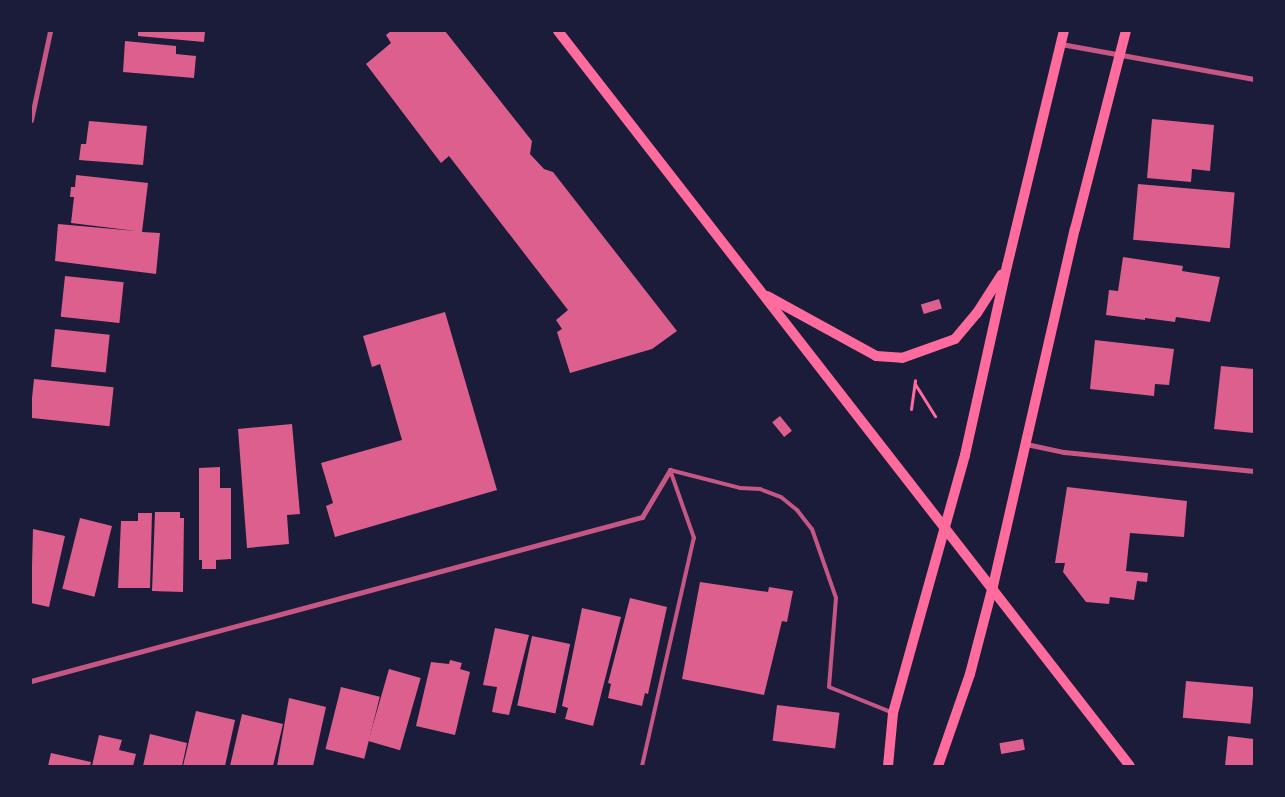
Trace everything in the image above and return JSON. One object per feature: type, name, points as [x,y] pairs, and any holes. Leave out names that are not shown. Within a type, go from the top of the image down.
[{"type":"main road","points":[[558,31],[993,586],[1130,766]]},
{"type":"main road","points":[[888,766],[893,713],[946,527],[1006,266],[1064,31]]},
{"type":"main road","points":[[938,766],[970,674],[993,586],[1075,229],[1126,31]]},
{"type":"main road","points":[[763,294],[876,356],[902,358],[939,347],[963,332],[1006,266]]},
{"type":"street","points":[[31,120],[50,31]]},
{"type":"street","points":[[1061,44],[1254,79]]},
{"type":"street","points":[[1026,444],[1064,452],[1254,471]]},
{"type":"street","points":[[31,681],[642,516],[670,470]]},
{"type":"lane","points":[[670,470],[740,488],[760,489],[781,497],[797,510],[812,529],[836,598],[829,686],[893,713]]},
{"type":"lane","points":[[642,766],[694,538],[670,470]]},
{"type":"path","points":[[911,408],[915,383],[935,416]]},
{"type":"building","points":[[138,31],[205,31],[204,42],[138,36]]},
{"type":"building","points":[[391,31],[445,31],[532,141],[530,154],[544,169],[553,172],[677,331],[652,349],[570,373],[557,332],[562,329],[556,320],[568,310],[449,156],[441,163],[366,64],[391,43],[386,35]]},
{"type":"building","points":[[125,41],[176,46],[176,54],[196,56],[194,78],[123,72]]},
{"type":"building","points":[[1152,119],[1214,125],[1210,171],[1192,169],[1191,182],[1147,178]]},
{"type":"building","points":[[89,121],[147,126],[143,165],[79,160],[81,144],[86,144]]},
{"type":"building","points":[[76,175],[148,183],[142,232],[160,233],[156,274],[55,261],[58,224],[136,231],[71,223],[74,197],[70,197],[71,187],[75,187]]},
{"type":"building","points":[[1138,184],[1235,192],[1230,248],[1133,240]]},
{"type":"building","points":[[1123,257],[1183,266],[1182,271],[1220,277],[1210,322],[1176,317],[1175,322],[1106,315],[1109,290],[1118,291]]},
{"type":"building","points":[[65,276],[124,282],[119,323],[61,317]]},
{"type":"building","points":[[939,299],[942,309],[924,314],[921,305]]},
{"type":"building","points":[[445,312],[497,490],[335,537],[326,506],[333,503],[321,463],[402,440],[380,364],[372,367],[363,336]]},
{"type":"building","points":[[55,329],[110,335],[106,373],[51,367]]},
{"type":"building","points":[[1095,340],[1174,349],[1169,385],[1155,384],[1154,396],[1090,389]]},
{"type":"building","points":[[1221,366],[1254,369],[1254,433],[1214,429]]},
{"type":"building","points":[[34,379],[114,387],[109,426],[31,418]]},
{"type":"building","points":[[780,416],[792,431],[784,437],[772,422]]},
{"type":"building","points":[[292,424],[300,514],[287,515],[289,544],[247,548],[238,429]]},
{"type":"building","points":[[220,467],[220,488],[231,488],[231,559],[216,560],[216,569],[202,569],[202,560],[199,560],[199,468]]},
{"type":"building","points":[[1067,487],[1187,501],[1184,537],[1130,533],[1126,571],[1148,573],[1147,582],[1137,581],[1134,600],[1110,597],[1109,604],[1086,602],[1063,572],[1065,563],[1055,563]]},
{"type":"building","points":[[155,512],[180,512],[180,518],[184,518],[183,592],[152,591]]},
{"type":"building","points":[[138,513],[152,513],[150,588],[118,588],[121,521],[138,521]]},
{"type":"building","points":[[80,518],[112,526],[94,597],[62,589]]},
{"type":"building","points":[[33,529],[65,536],[49,607],[31,603]]},
{"type":"building","points":[[700,582],[768,592],[769,587],[793,591],[787,622],[782,621],[764,695],[682,679]]},
{"type":"building","points":[[630,598],[667,607],[648,694],[645,693],[642,706],[608,698],[611,684],[608,683]]},
{"type":"building","points":[[582,608],[621,617],[593,726],[565,719],[568,708],[562,706]]},
{"type":"building","points":[[495,628],[529,635],[509,715],[492,712],[497,687],[483,685]]},
{"type":"building","points":[[532,636],[570,644],[555,714],[517,705]]},
{"type":"building","points":[[450,660],[462,663],[460,669],[470,672],[455,735],[416,726],[431,662],[449,664]]},
{"type":"building","points":[[389,669],[421,678],[400,750],[368,741]]},
{"type":"building","points":[[1186,681],[1254,687],[1251,724],[1183,718]]},
{"type":"building","points":[[341,687],[380,697],[364,759],[326,749]]},
{"type":"building","points":[[289,698],[326,707],[313,766],[277,766]]},
{"type":"building","points":[[777,705],[840,713],[835,748],[773,741]]},
{"type":"building","points":[[196,711],[235,720],[225,766],[183,766]]},
{"type":"building","points":[[242,714],[283,724],[273,766],[230,766]]},
{"type":"building","points":[[150,734],[187,743],[182,766],[143,766]]},
{"type":"building","points":[[99,735],[122,740],[119,750],[136,754],[133,766],[92,766]]},
{"type":"building","points":[[1228,736],[1254,739],[1254,766],[1225,766]]},
{"type":"building","points":[[1023,739],[1025,750],[1001,754],[999,743]]},
{"type":"building","points":[[51,753],[91,762],[90,766],[48,766]]}]
